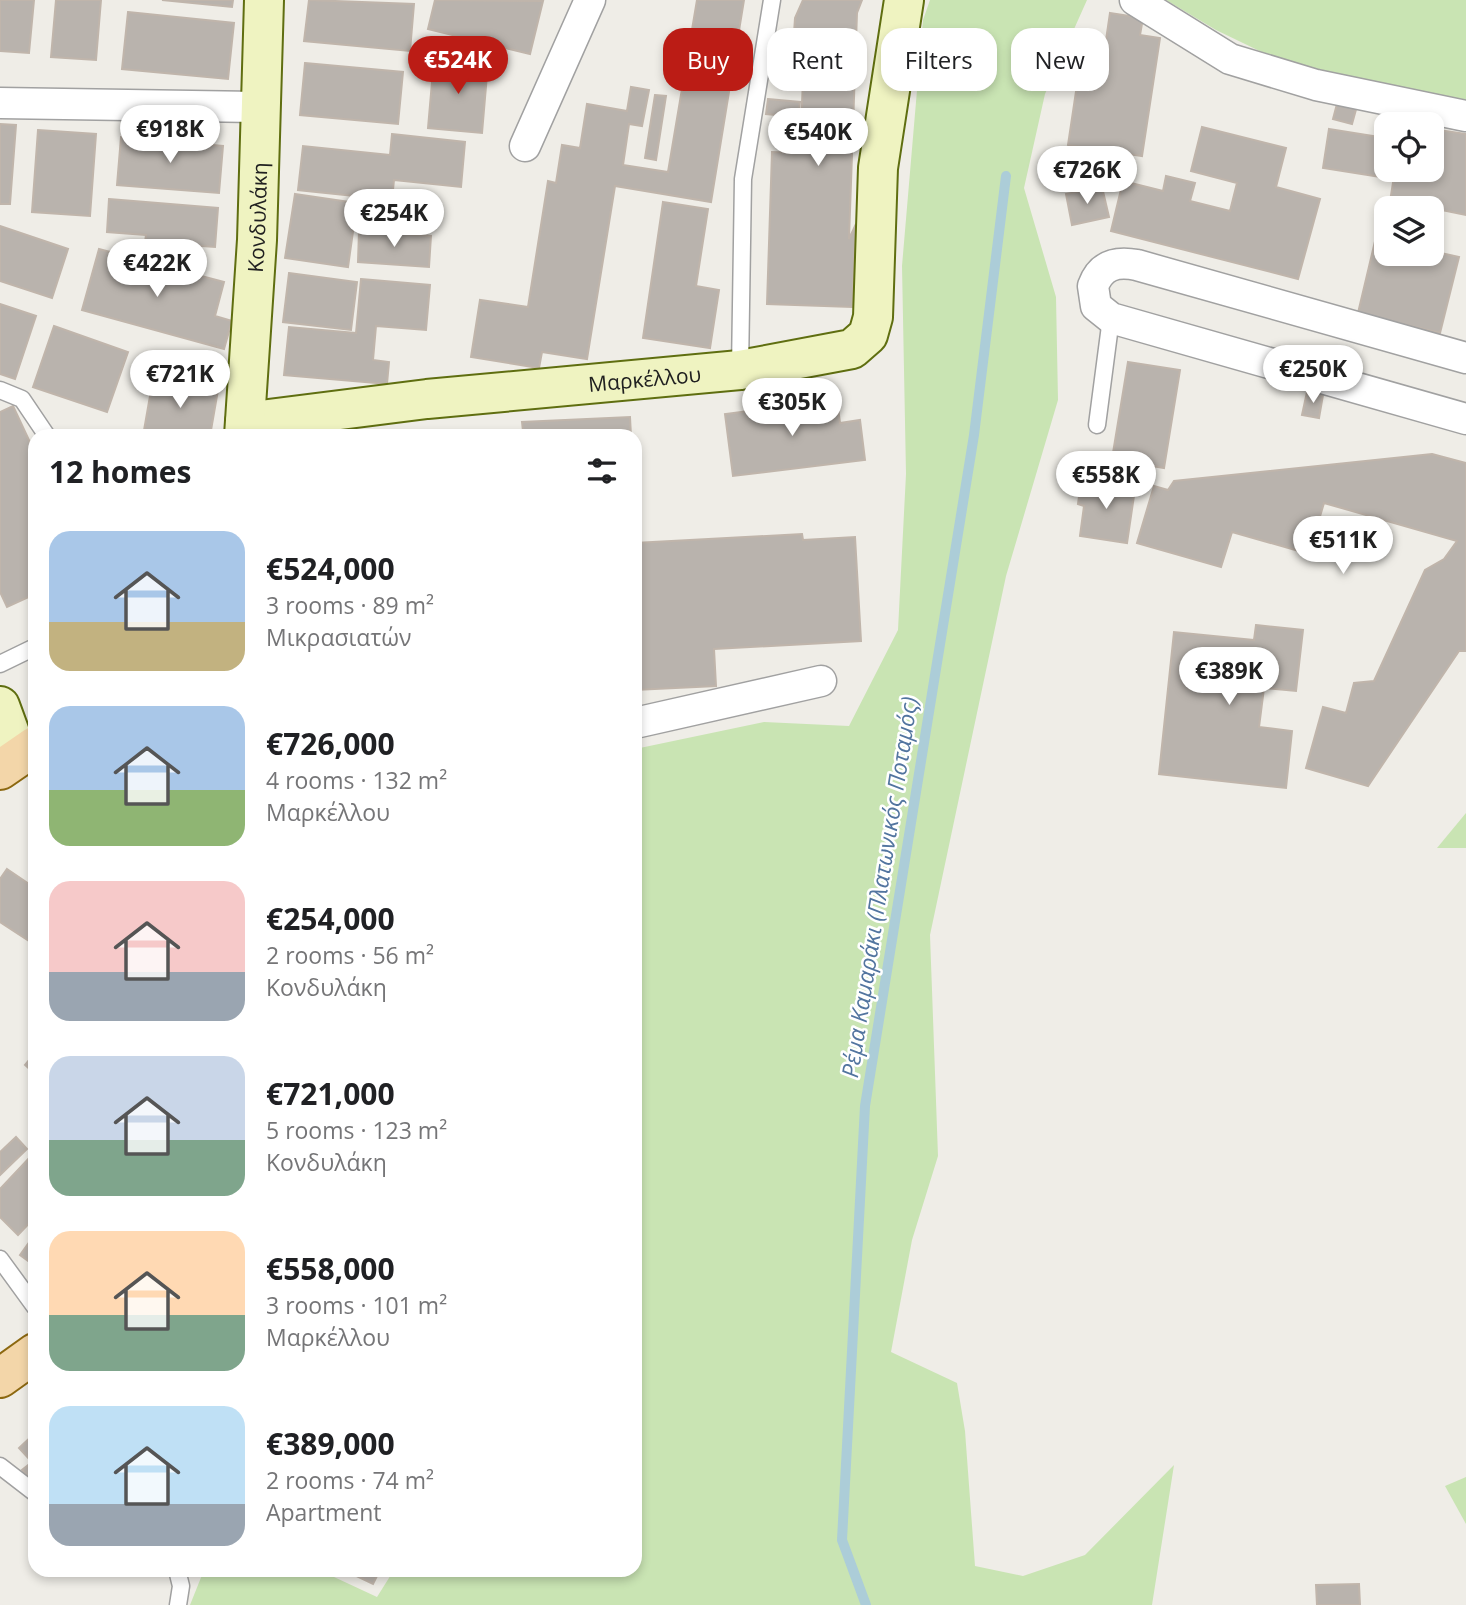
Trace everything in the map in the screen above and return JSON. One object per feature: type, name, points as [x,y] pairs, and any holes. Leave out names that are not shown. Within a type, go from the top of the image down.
[{"type":"main road","points":[[0,1378],[28,1358]]},
{"type":"street","name":"Κονδυλάκη","points":[[245,429],[257,240],[264,0]]},
{"type":"street","points":[[526,146],[590,0]]},
{"type":"street","name":"Μαρκέλλου","points":[[245,429],[427,398],[740,370],[852,349],[868,335],[873,317],[878,168],[904,0]]},
{"type":"street","points":[[1135,0],[1230,59],[1316,85],[1466,116]]},
{"type":"street","points":[[0,103],[261,107]]},
{"type":"street","points":[[1466,358],[1126,263],[1105,268],[1093,286],[1096,306],[1111,318],[1466,419]]},
{"type":"street","points":[[642,721],[821,681]]},
{"type":"street","points":[[0,706],[18,757]]},
{"type":"lane","points":[[740,370],[743,178],[772,0]]},
{"type":"lane","points":[[1097,425],[1111,318]]},
{"type":"lane","points":[[0,390],[22,399],[42,429]]},
{"type":"lane","points":[[0,664],[28,650]]},
{"type":"lane","points":[[0,1259],[28,1297]]},
{"type":"lane","points":[[0,1466],[28,1488]]},
{"type":"lane","points":[[178,1605],[181,1586],[179,1577]]},
{"type":"green space","points":[[930,0],[1087,0],[1074,28],[1011,28],[1011,91],[1046,91],[1024,188],[1056,297],[1058,400],[1006,576],[930,935],[938,1156],[912,1240],[891,1352],[957,1383],[965,1431],[975,1566],[1023,1576],[1085,1555],[1174,1465],[1152,1605],[190,1605],[201,1577],[334,1577],[377,1597],[390,1577],[642,1577],[642,748],[764,722],[849,726],[898,630],[906,474],[902,266],[917,91],[997,91],[997,28],[922,28]]},
{"type":"green space","points":[[1166,0],[1466,0],[1466,103],[1278,60],[1216,30]]},
{"type":"green space","points":[[1466,813],[1466,848],[1437,848]]},
{"type":"green space","points":[[1466,1477],[1466,1524],[1445,1486]]},
{"type":"building","points":[[0,0],[34,0],[29,53],[0,51]]},
{"type":"building","points":[[56,0],[101,0],[96,60],[51,57]]},
{"type":"building","points":[[162,0],[233,0],[232,7]]},
{"type":"building","points":[[309,0],[414,4],[410,51],[304,41]]},
{"type":"building","points":[[435,0],[543,1],[530,54],[428,29]]},
{"type":"building","points":[[697,0],[744,0],[739,28],[692,28]]},
{"type":"building","points":[[803,0],[862,0],[857,13],[856,28],[794,28],[795,18]]},
{"type":"building","points":[[128,12],[234,23],[228,79],[122,69]]},
{"type":"building","points":[[1110,13],[1143,18],[1140,35],[1160,38],[1142,156],[1068,145],[1076,91],[1109,91]]},
{"type":"building","points":[[434,59],[488,63],[482,133],[428,128]]},
{"type":"building","points":[[305,63],[403,72],[398,124],[300,115]]},
{"type":"building","points":[[631,87],[649,90],[642,126],[629,124],[623,165],[668,172],[682,91],[729,91],[711,202],[615,186],[587,359],[542,352],[539,368],[471,357],[480,300],[528,307],[548,181],[556,183],[562,145],[580,148],[587,104],[627,111]]},
{"type":"building","points":[[803,91],[854,91],[849,239],[856,224],[852,307],[767,304],[772,152],[800,153]]},
{"type":"building","points":[[655,95],[666,96],[656,160],[645,158]]},
{"type":"building","points":[[768,99],[800,102],[798,117],[766,114]]},
{"type":"building","points":[[1338,100],[1357,106],[1352,124],[1333,119]]},
{"type":"building","points":[[0,124],[16,125],[10,204],[0,204]]},
{"type":"building","points":[[1202,127],[1286,148],[1276,187],[1320,199],[1298,279],[1111,231],[1123,181],[1163,191],[1166,176],[1195,183],[1190,201],[1230,211],[1237,183],[1191,171]]},
{"type":"building","points":[[1329,129],[1374,136],[1374,176],[1323,168]]},
{"type":"building","points":[[38,130],[96,134],[90,216],[32,212]]},
{"type":"building","points":[[1444,131],[1466,134],[1466,215],[1444,210],[1444,196],[1391,196],[1393,182],[1444,182]]},
{"type":"building","points":[[392,134],[465,142],[461,187],[394,180],[392,200],[298,190],[303,146],[390,155]]},
{"type":"building","points":[[121,137],[223,146],[219,193],[117,185]]},
{"type":"building","points":[[1102,187],[1109,217],[1072,225],[1066,194]]},
{"type":"building","points":[[295,194],[357,203],[348,267],[285,258]]},
{"type":"building","points":[[109,199],[218,208],[215,247],[145,242],[146,235],[107,232]]},
{"type":"building","points":[[663,202],[708,209],[696,286],[719,290],[710,348],[643,338]]},
{"type":"building","points":[[366,206],[430,211],[428,232],[364,227]]},
{"type":"building","points":[[0,226],[68,249],[52,298],[0,281]]},
{"type":"building","points":[[359,231],[431,236],[429,267],[358,262]]},
{"type":"building","points":[[1374,245],[1374,266],[1444,266],[1444,254],[1459,257],[1440,333],[1358,313]]},
{"type":"building","points":[[99,249],[224,282],[215,316],[232,321],[224,349],[82,310]]},
{"type":"building","points":[[289,273],[357,282],[351,330],[283,322]]},
{"type":"building","points":[[361,279],[430,285],[426,330],[376,326],[373,360],[389,362],[387,384],[284,375],[289,327],[356,333]]},
{"type":"building","points":[[0,304],[36,316],[15,379],[0,374]]},
{"type":"building","points":[[54,326],[128,352],[107,412],[33,387]]},
{"type":"building","points":[[1128,362],[1180,370],[1164,468],[1112,459]]},
{"type":"building","points":[[153,379],[218,390],[211,429],[144,429]]},
{"type":"building","points":[[1307,392],[1323,395],[1319,418],[1302,415]]},
{"type":"building","points":[[837,400],[840,423],[860,420],[865,460],[733,476],[725,414]]},
{"type":"building","points":[[13,406],[28,438],[28,597],[7,607],[0,592],[0,412]]},
{"type":"building","points":[[630,417],[631,429],[523,429],[522,422]]},
{"type":"building","points":[[1432,454],[1466,463],[1466,651],[1459,651],[1368,786],[1306,768],[1323,707],[1346,713],[1354,683],[1374,681],[1425,570],[1444,559],[1457,541],[1324,503],[1318,523],[1299,551],[1232,532],[1221,567],[1137,543],[1154,486],[1168,490],[1174,481]]},
{"type":"building","points":[[1081,481],[1135,489],[1127,543],[1080,536],[1084,506],[1078,504]]},
{"type":"building","points":[[802,534],[803,540],[855,537],[861,641],[714,649],[716,686],[642,690],[642,543]]},
{"type":"building","points":[[1256,625],[1303,630],[1296,691],[1264,688],[1259,727],[1292,731],[1286,788],[1159,774],[1174,632],[1254,640]]},
{"type":"building","points":[[7,869],[28,883],[28,940],[0,922],[0,879]]},
{"type":"building","points":[[16,1137],[27,1149],[0,1175],[0,1152]]},
{"type":"building","points":[[28,1159],[28,1224],[18,1235],[0,1217],[0,1189]]},
{"type":"building","points":[[28,1244],[28,1261],[20,1255]]},
{"type":"building","points":[[28,1440],[28,1458],[19,1448]]},
{"type":"building","points":[[28,1465],[28,1477],[22,1470]]},
{"type":"building","points":[[358,1577],[376,1577],[373,1584]]},
{"type":"building","points":[[1359,1584],[1360,1605],[1317,1605],[1316,1585]]},
{"type":"waterway","name":"Ρέμα Καμαράκι (Πλατωνικός Ποταμός)","points":[[866,1605],[842,1540],[865,1106],[974,435],[1006,176]]}]
